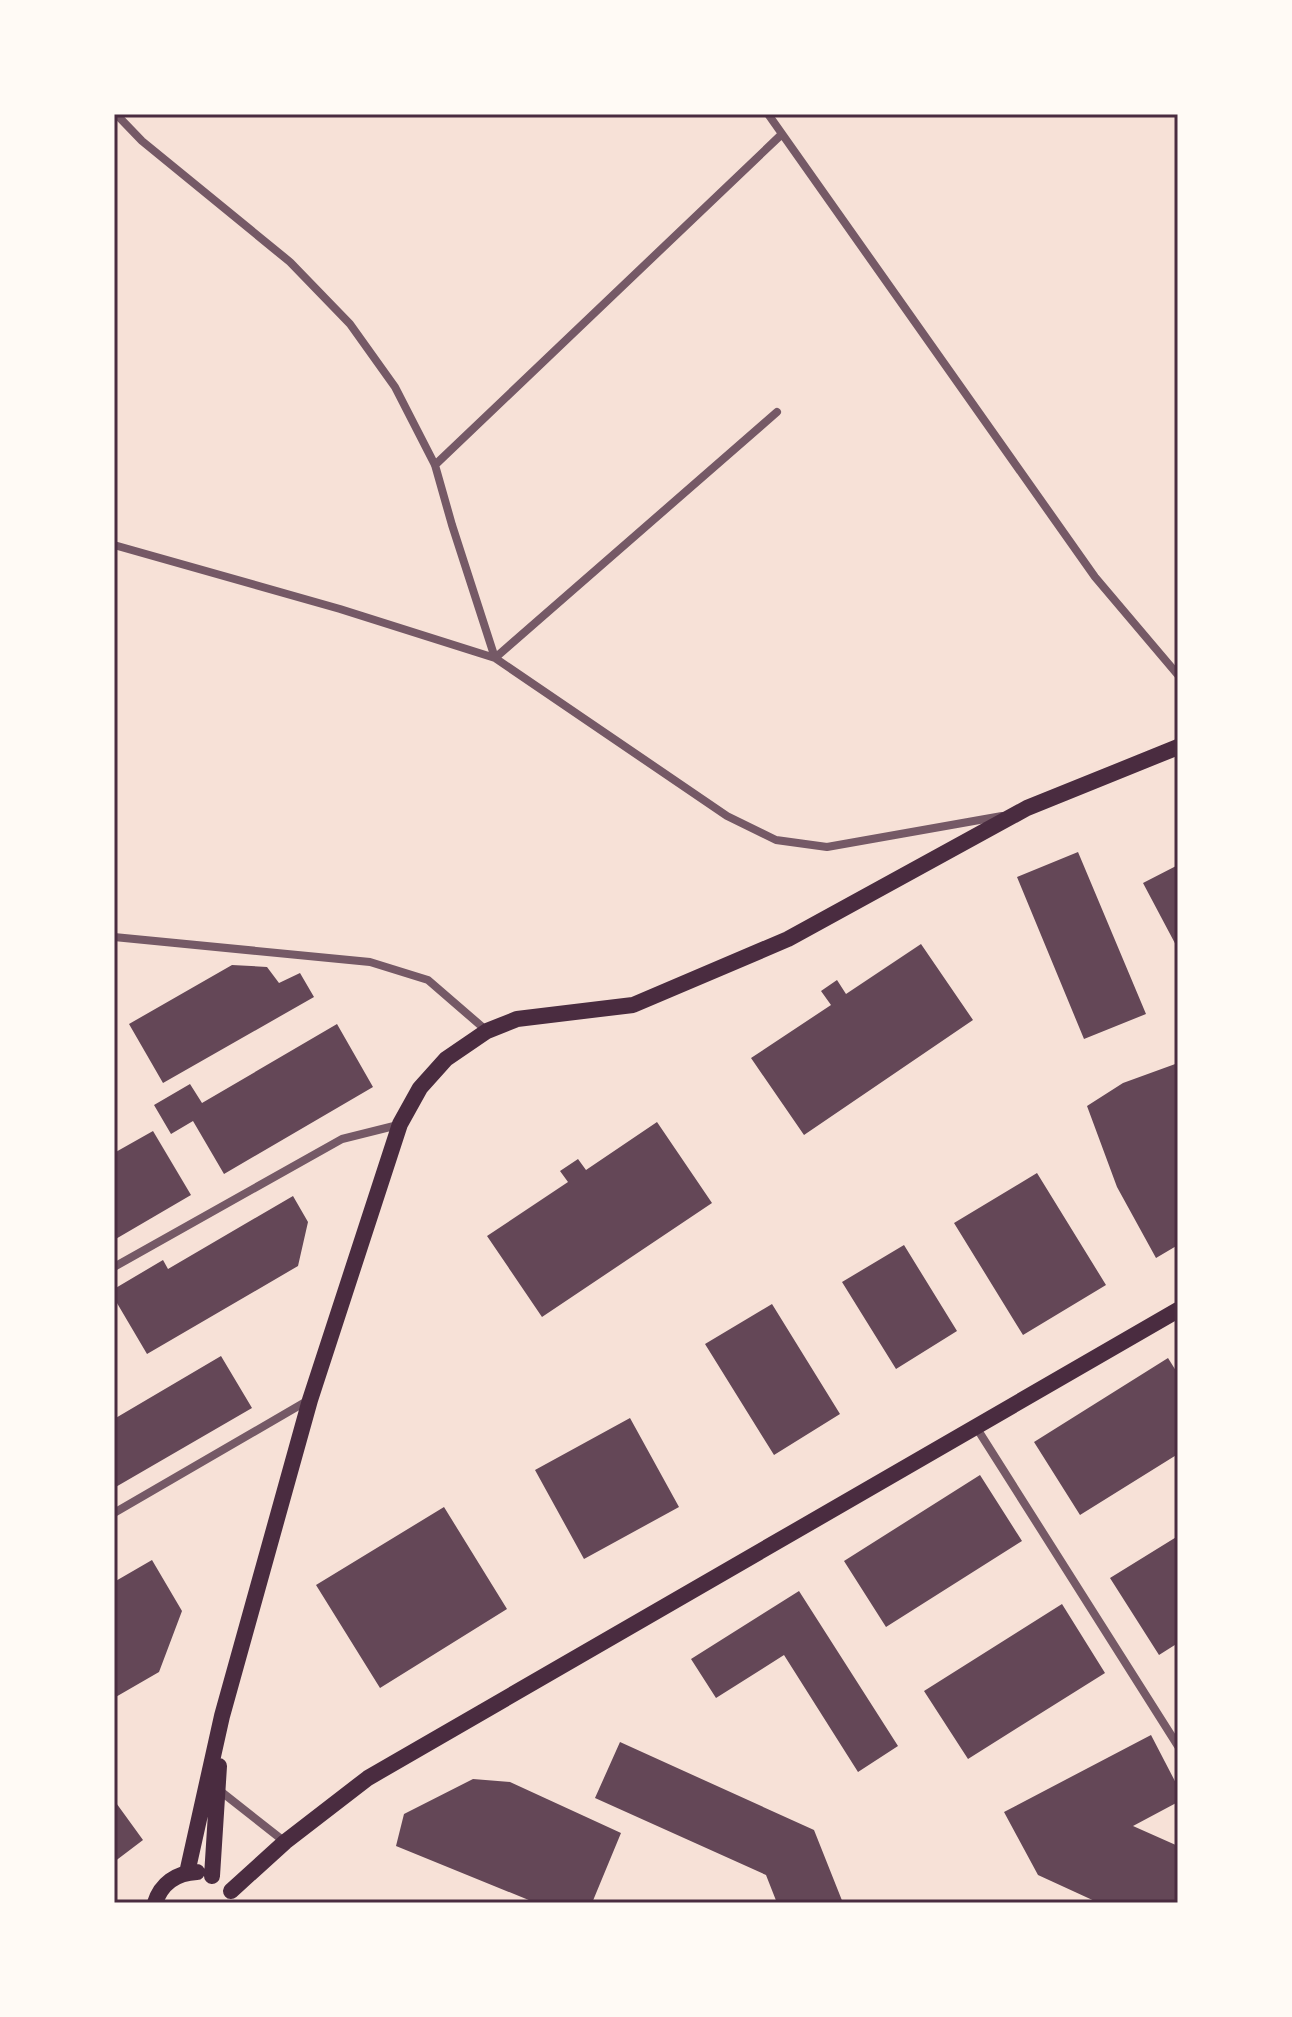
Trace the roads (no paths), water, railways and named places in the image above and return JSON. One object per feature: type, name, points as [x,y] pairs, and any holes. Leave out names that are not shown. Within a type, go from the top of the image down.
[{"type":"main road","points":[[187,1873],[222,1716],[310,1400],[400,1124],[420,1088],[446,1059],[487,1031],[517,1019],[633,1005],[788,939],[1019,813],[1178,747]]},
{"type":"main road","points":[[155,1903],[165,1885],[187,1873],[200,1872],[212,1876],[233,1897],[285,1842],[368,1778],[1178,1310]]},
{"type":"main road","points":[[212,1876],[222,1716]]},
{"type":"street","points":[[116,114],[142,141],[290,262],[350,324],[395,387],[435,465],[495,658]]},
{"type":"street","points":[[768,114],[1095,577],[1178,675]]},
{"type":"street","points":[[435,465],[782,134]]},
{"type":"street","points":[[495,658],[777,412]]},
{"type":"street","points":[[114,545],[326,605],[495,658],[727,816],[776,840],[827,847],[1019,813]]},
{"type":"street","points":[[114,937],[370,962],[428,980],[487,1031]]},
{"type":"street","points":[[114,1267],[342,1139],[400,1124]]},
{"type":"street","points":[[114,1513],[310,1400]]},
{"type":"street","points":[[976,1427],[1178,1746]]},
{"type":"street","points":[[217,1789],[285,1842]]}]
